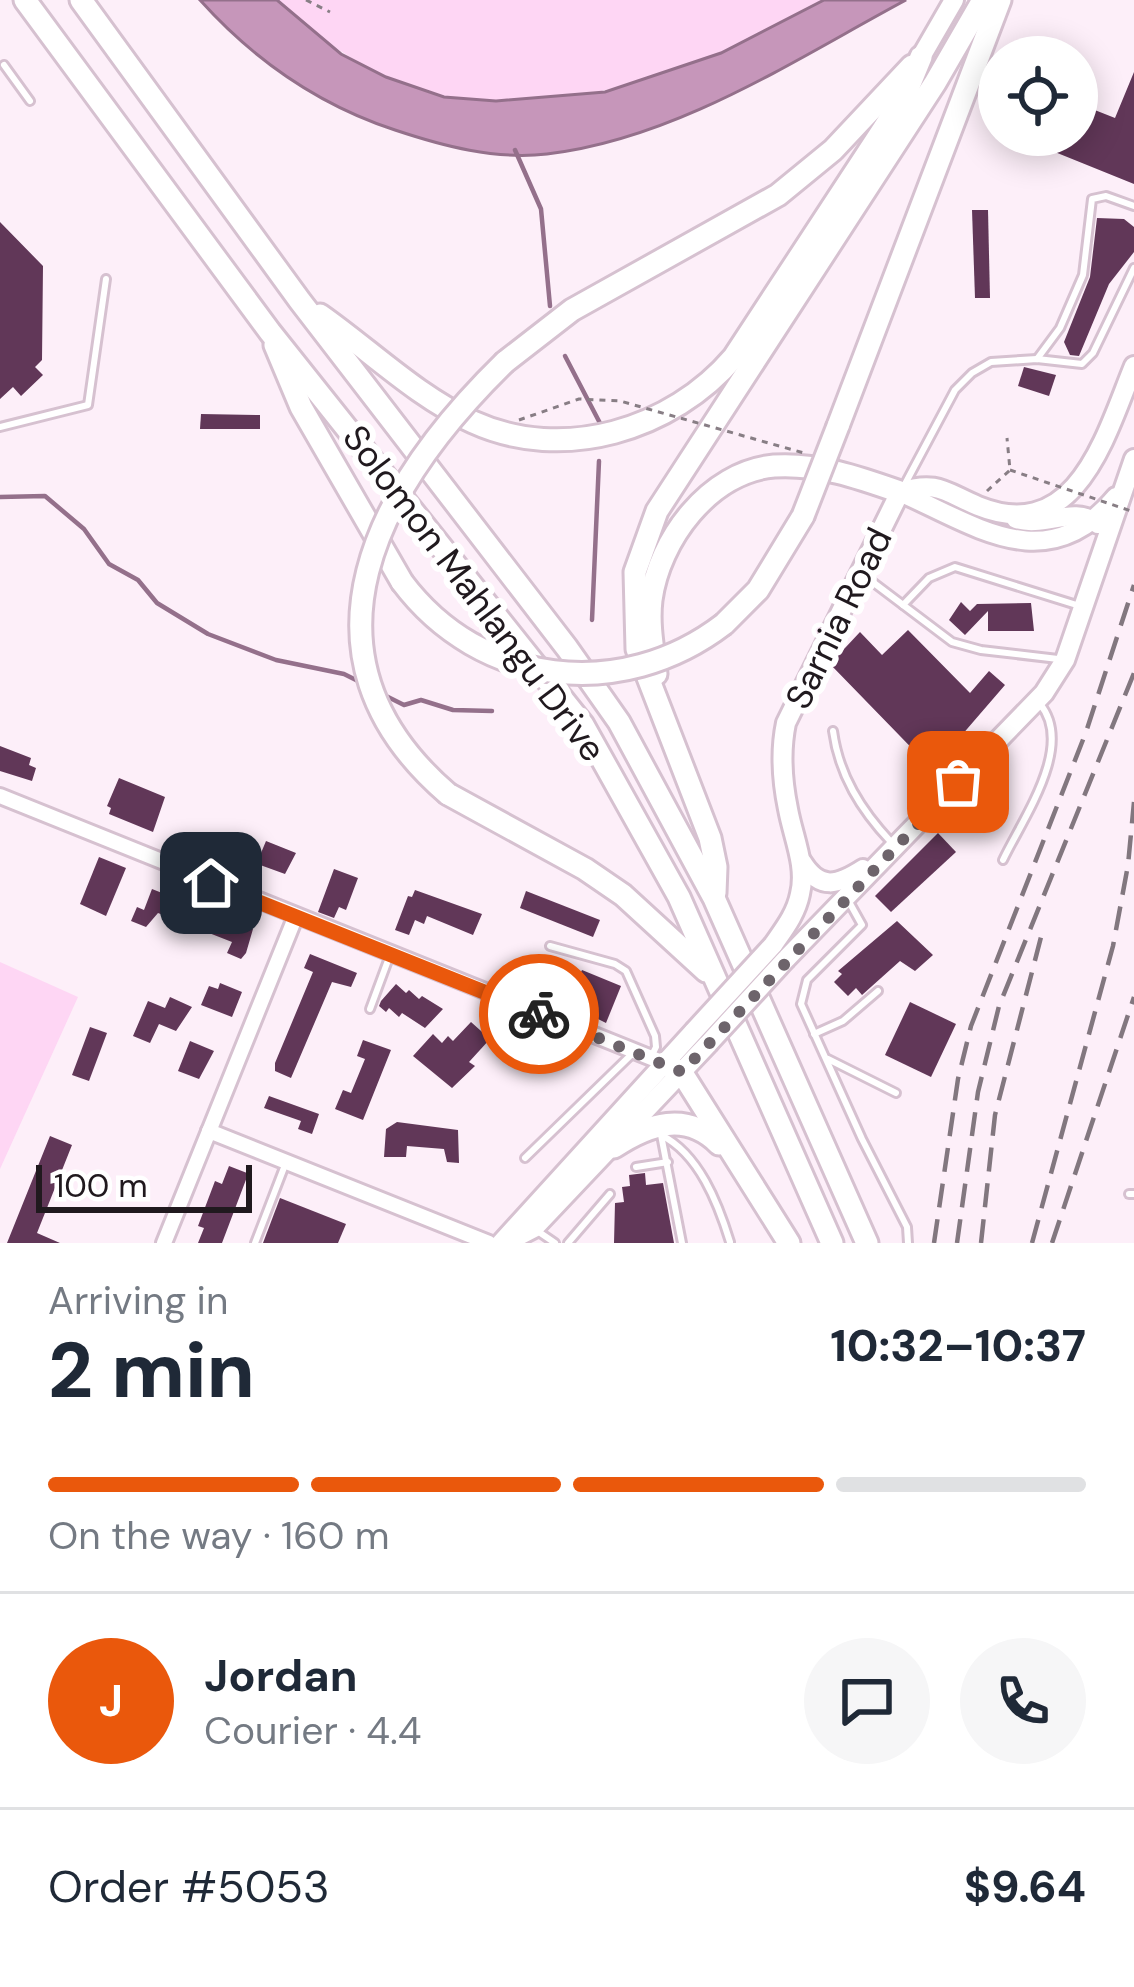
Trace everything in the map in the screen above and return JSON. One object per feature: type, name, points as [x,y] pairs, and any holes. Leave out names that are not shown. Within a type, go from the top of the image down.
[{"type":"highway","name":"Solomon Mahlangu Drive","points":[[25,0],[270,332],[583,725],[661,862],[832,1243]]},
{"type":"highway","name":"Solomon Mahlangu Drive","points":[[81,0],[300,301],[619,722],[714,898],[867,1243]]},
{"type":"highway","points":[[714,898],[713,849],[637,649],[635,572],[646,533],[961,43],[983,0]]},
{"type":"highway","points":[[270,332],[301,407],[402,582],[422,609],[451,633],[493,655],[540,670],[586,673],[645,667],[694,645],[724,624],[758,590],[803,516],[1000,0]]},
{"type":"highway","points":[[300,301],[472,422],[540,439],[615,434],[652,421],[695,395],[734,357],[908,91],[921,57]]},
{"type":"highway","points":[[711,976],[623,895],[448,794],[406,752],[380,707],[363,645],[363,588],[374,546],[395,498],[449,422],[505,362],[572,310],[778,195],[851,133],[921,57]]},
{"type":"highway","points":[[662,710],[650,627],[653,586],[679,528],[710,495],[751,472],[794,466],[823,469],[900,492]]},
{"type":"highway","points":[[665,1064],[789,1243]]},
{"type":"highway","points":[[614,1147],[686,1124],[706,1132],[746,1177]]},
{"type":"main road","points":[[921,57],[953,0]]},
{"type":"main road","points":[[1006,515],[1056,502],[1084,478],[1134,366]]},
{"type":"main road","name":"Sarnia Road","points":[[503,1243],[665,1064],[701,1038],[780,952],[846,897],[1037,701],[1065,660],[1134,459]]},
{"type":"main road","points":[[900,492],[1017,542],[1057,539],[1094,519],[1126,481]]},
{"type":"main road","name":"Sarnia Road","points":[[780,952],[802,890],[783,785],[783,736],[791,709],[900,492],[928,485],[1037,523],[1075,515],[1094,519]]},
{"type":"main road","points":[[1094,519],[1108,537]]},
{"type":"main road","points":[[800,859],[810,875],[828,884],[842,882],[891,850]]},
{"type":"main road","name":"Sarnia Road","points":[[503,1243],[533,1228],[614,1147],[665,1064]]},
{"type":"street","points":[[0,796],[665,1064]]},
{"type":"street","points":[[164,1243],[295,918]]},
{"type":"street","points":[[208,1131],[489,1243]]},
{"type":"lane","points":[[4,65],[30,101]]},
{"type":"lane","points":[[1037,359],[1060,328],[1083,275],[1092,199],[1106,196],[1134,206]]},
{"type":"lane","points":[[900,492],[961,382],[991,362],[1037,359],[1074,366],[1089,358],[1134,268]]},
{"type":"lane","points":[[0,427],[88,405],[106,279]]},
{"type":"lane","points":[[903,605],[936,573],[963,567],[1084,607]]},
{"type":"lane","points":[[859,572],[952,642],[1065,660]]},
{"type":"lane","points":[[1003,860],[1055,744],[1052,722],[1037,701]]},
{"type":"lane","points":[[833,730],[846,779],[891,850]]},
{"type":"lane","points":[[846,897],[862,926],[804,986],[801,1004],[907,1227],[908,1243]]},
{"type":"lane","points":[[550,946],[626,971],[665,1064]]},
{"type":"lane","points":[[370,1009],[390,955]]},
{"type":"lane","points":[[814,1034],[850,1016],[878,991]]},
{"type":"lane","points":[[525,1158],[634,1051]]},
{"type":"lane","points":[[825,1058],[896,1094]]},
{"type":"lane","points":[[659,1130],[682,1243]]},
{"type":"lane","points":[[659,1130],[692,1160],[723,1217],[730,1242]]},
{"type":"lane","points":[[255,1243],[286,1162]]},
{"type":"lane","points":[[636,1167],[668,1162]]},
{"type":"lane","points":[[568,1243],[610,1194]]},
{"type":"lane","points":[[533,1228],[555,1243]]},
{"type":"path","points":[[306,0],[330,12]]},
{"type":"path","points":[[519,420],[579,399],[620,401],[804,453]]},
{"type":"path","points":[[1007,438],[1010,470]]},
{"type":"path","points":[[970,502],[1010,470]]},
{"type":"path","points":[[1010,470],[1134,512]]},
{"type":"shaded area","points":[[200,0],[277,0],[341,54],[386,77],[444,97],[496,101],[605,92],[721,53],[824,0],[906,0],[688,115],[595,146],[528,155],[450,146],[367,120],[289,78],[242,42]]},
{"type":"shaded area","points":[[277,0],[824,0],[739,44],[639,81],[536,102],[487,103],[441,96],[395,81],[333,46]]},
{"type":"shaded area","points":[[0,962],[78,997],[0,1169]]},
{"type":"building","points":[[1134,72],[1134,184],[1065,156],[1098,156],[1098,111],[1115,118]]},
{"type":"building","points":[[972,210],[988,210],[990,298],[975,298]]},
{"type":"building","points":[[1097,218],[1124,219],[1134,227],[1134,252],[1109,284],[1079,356],[1070,355],[1064,342],[1090,277]]},
{"type":"building","points":[[0,222],[43,266],[42,360],[35,367],[43,375],[21,396],[13,387],[0,399]]},
{"type":"building","points":[[1024,367],[1056,375],[1049,396],[1018,386]]},
{"type":"building","points":[[201,414],[260,415],[260,429],[200,429]]},
{"type":"building","points":[[961,602],[970,611],[977,604],[1031,603],[1034,631],[988,631],[988,611],[965,635],[949,620]]},
{"type":"building","points":[[908,630],[970,693],[989,671],[1005,685],[961,736],[965,740],[934,771],[830,664],[860,632],[882,655]]},
{"type":"building","points":[[0,746],[31,758],[29,765],[36,768],[32,781],[0,771]]},
{"type":"building","points":[[119,778],[165,797],[153,832],[109,814],[107,806]]},
{"type":"building","points":[[938,833],[956,852],[891,912],[875,896]]},
{"type":"building","points":[[266,841],[296,853],[285,874],[241,858],[245,848],[261,853]]},
{"type":"building","points":[[99,857],[126,868],[106,916],[80,904]]},
{"type":"building","points":[[334,869],[358,878],[346,910],[339,907],[334,918],[318,912]]},
{"type":"building","points":[[152,889],[253,929],[246,953],[241,959],[227,953],[232,942],[158,913],[146,927],[131,921],[137,907],[144,910]]},
{"type":"building","points":[[415,890],[482,914],[473,935],[427,916],[424,924],[415,920],[409,935],[395,930]]},
{"type":"building","points":[[526,891],[600,920],[593,937],[520,908]]},
{"type":"building","points":[[897,921],[933,955],[915,971],[900,961],[862,995],[856,988],[848,996],[834,982],[842,974],[838,971]]},
{"type":"building","points":[[310,954],[357,973],[351,987],[332,982],[291,1078],[275,1071],[275,1063],[313,972],[304,968]]},
{"type":"building","points":[[582,970],[621,986],[606,1023],[566,1003]]},
{"type":"building","points":[[220,983],[242,992],[232,1017],[201,1005],[209,986],[218,989]]},
{"type":"building","points":[[396,984],[443,1009],[425,1028],[402,1013],[399,1017],[389,1008],[386,1012],[379,1006]]},
{"type":"building","points":[[170,997],[192,1007],[176,1031],[159,1024],[150,1043],[133,1036],[148,1001],[165,1008]]},
{"type":"building","points":[[910,1002],[956,1024],[931,1077],[885,1055]]},
{"type":"building","points":[[471,1022],[490,1039],[469,1062],[475,1066],[452,1088],[413,1056],[433,1034],[442,1043],[448,1036],[453,1041]]},
{"type":"building","points":[[90,1027],[107,1033],[89,1081],[72,1075]]},
{"type":"building","points":[[363,1040],[391,1050],[363,1120],[335,1109],[343,1090],[351,1093],[365,1059],[357,1056]]},
{"type":"building","points":[[190,1041],[214,1051],[199,1079],[178,1071]]},
{"type":"building","points":[[269,1096],[319,1114],[312,1134],[298,1129],[301,1121],[264,1108]]},
{"type":"building","points":[[397,1122],[458,1130],[459,1163],[447,1162],[444,1149],[407,1146],[406,1157],[384,1157],[386,1129]]},
{"type":"building","points":[[50,1136],[72,1145],[37,1233],[60,1243],[7,1243]]},
{"type":"building","points":[[229,1166],[247,1177],[222,1243],[198,1243],[204,1228],[198,1226],[215,1181],[222,1184]]},
{"type":"building","points":[[645,1173],[646,1185],[663,1183],[674,1243],[614,1243],[615,1203],[624,1202],[622,1187],[630,1186],[629,1175]]},
{"type":"building","points":[[280,1198],[346,1224],[338,1243],[263,1243]]},
{"type":"waterway","points":[[515,150],[541,209],[550,306]]},
{"type":"waterway","points":[[565,356],[602,427]]},
{"type":"waterway","points":[[592,620],[599,461]]},
{"type":"waterway","points":[[0,497],[45,496],[84,529],[109,564],[138,580],[157,603],[208,634],[276,660],[344,674],[364,684]]},
{"type":"waterway","points":[[384,695],[404,705],[421,700],[453,710],[492,711]]},
{"type":"railway","points":[[934,1243],[958,1079],[971,1026],[1086,732],[1134,585]]},
{"type":"railway","points":[[957,1243],[978,1092],[999,1006],[1134,673]]},
{"type":"railway","points":[[1032,1243],[1113,946],[1134,802]]},
{"type":"railway","points":[[981,1243],[995,1115],[1041,937]]},
{"type":"railway","points":[[1052,1243],[1134,997]]},
{"type":"way so far","points":[[539,1014],[682,1072],[958,782]]},
{"type":"route","points":[[211,883],[539,1014]]}]
